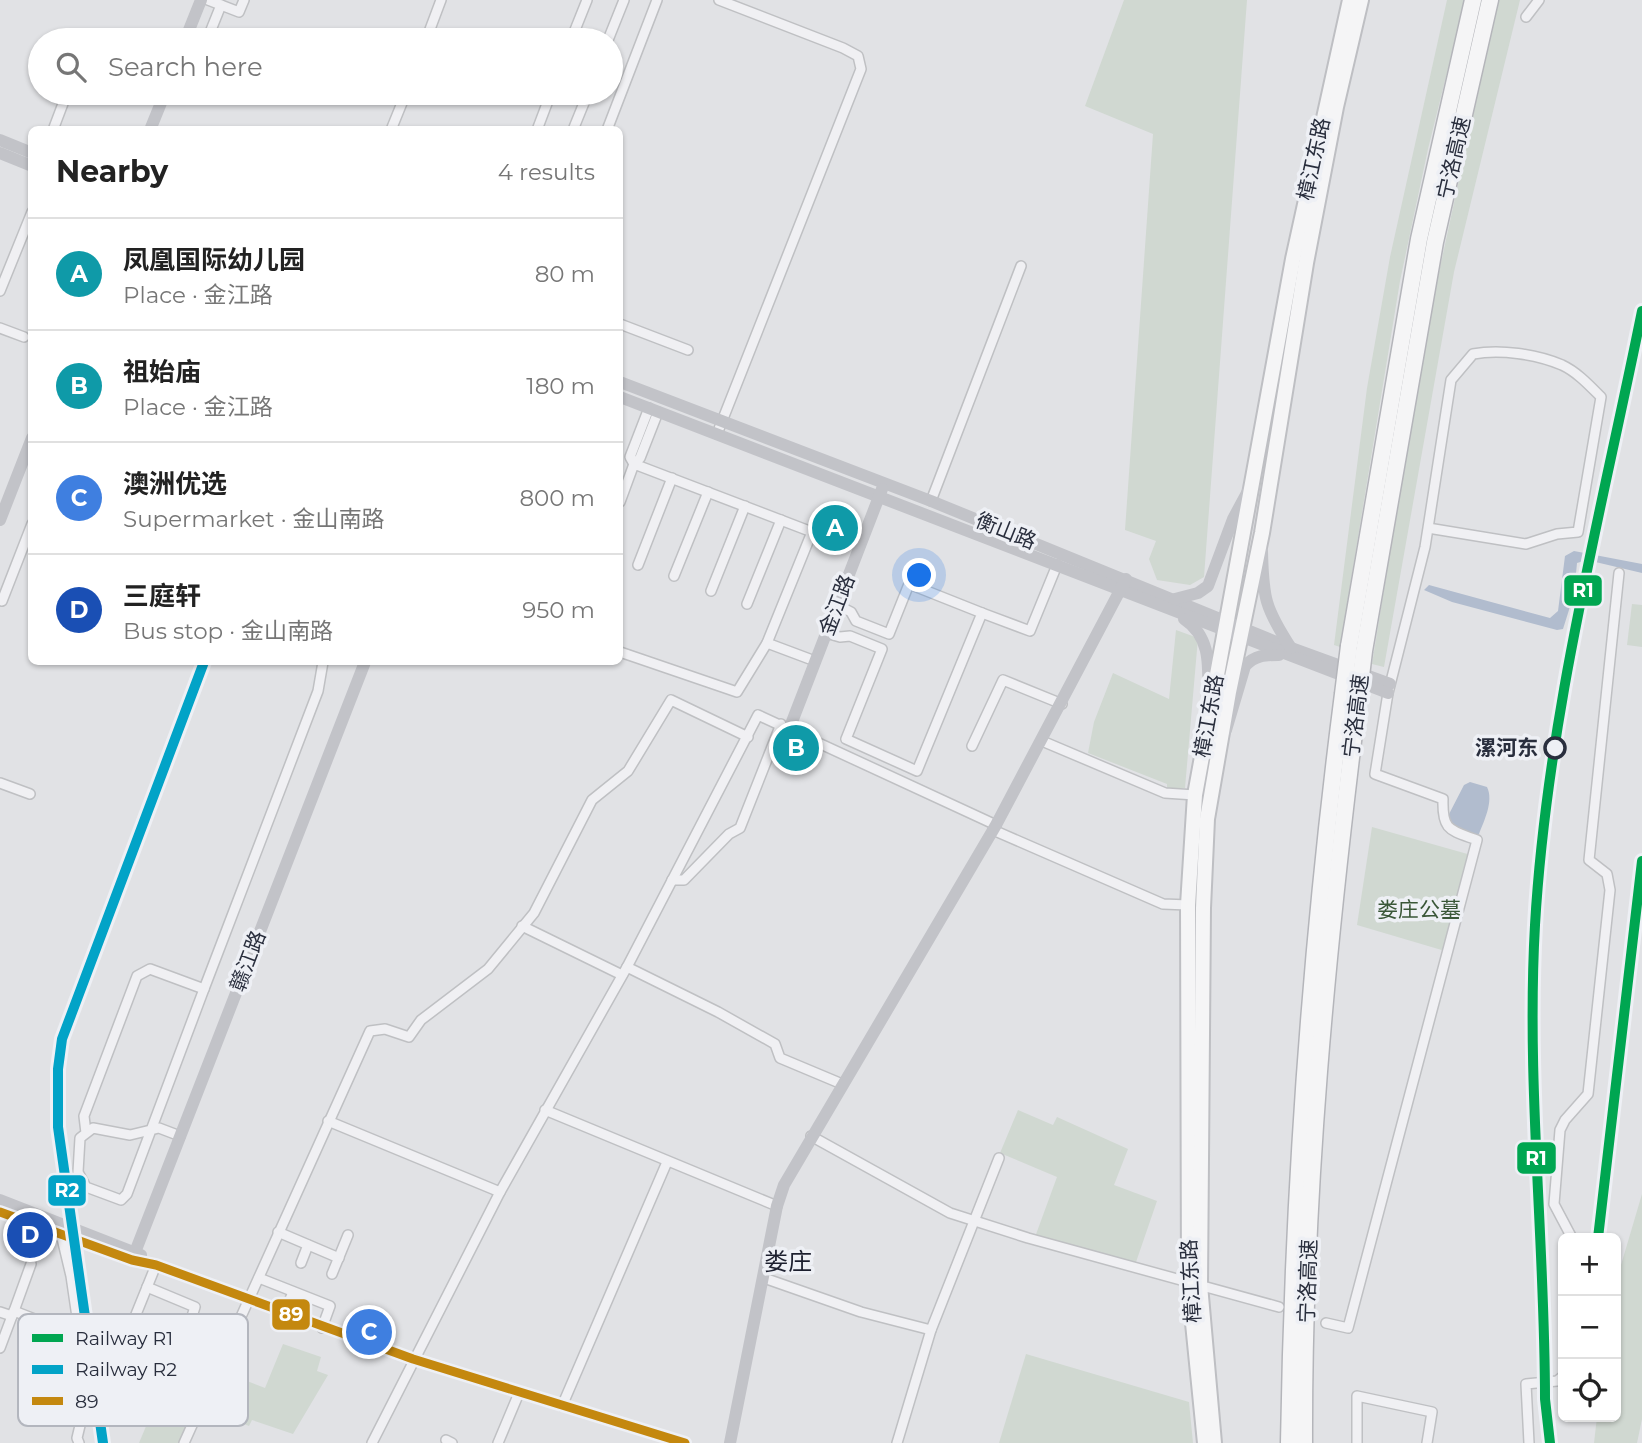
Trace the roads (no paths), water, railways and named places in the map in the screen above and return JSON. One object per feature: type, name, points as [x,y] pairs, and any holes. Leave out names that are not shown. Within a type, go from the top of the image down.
[{"type":"highway","name":"宁洛高速","points":[[1304,1443],[1309,1229],[1318,1085],[1342,832],[1351,698],[1419,239],[1473,0]]},
{"type":"highway","name":"宁洛高速","points":[[1357,649],[1435,242],[1490,0]]},
{"type":"highway","name":"宁洛高速","points":[[1289,1443],[1305,1082],[1325,832],[1351,698]]},
{"type":"main road","name":"樟江东路","points":[[1205,1443],[1195,1284],[1188,905],[1195,796],[1293,259],[1350,0]]},
{"type":"main road","name":"樟江东路","points":[[1214,1443],[1195,1284],[1207,819],[1218,746],[1262,533],[1306,263],[1336,107],[1361,0]]},
{"type":"street","points":[[190,28],[201,0]]},
{"type":"street","points":[[208,0],[239,12],[244,0]]},
{"type":"street","points":[[430,28],[441,0]]},
{"type":"street","points":[[576,28],[587,0]]},
{"type":"street","points":[[613,28],[624,0]]},
{"type":"street","points":[[623,88],[657,0]]},
{"type":"street","points":[[717,434],[861,69],[858,56],[843,48],[719,0]]},
{"type":"street","points":[[1526,17],[1539,0]]},
{"type":"street","points":[[211,28],[220,5]]},
{"type":"street","points":[[55,126],[63,105]]},
{"type":"street","points":[[152,126],[160,105]]},
{"type":"street","points":[[393,126],[400,105]]},
{"type":"street","points":[[539,126],[546,105]]},
{"type":"street","points":[[575,126],[583,105]]},
{"type":"street","points":[[609,126],[617,105]]},
{"type":"street","points":[[0,140],[28,151]]},
{"type":"street","points":[[0,153],[28,164]]},
{"type":"street","points":[[0,291],[28,222]]},
{"type":"street","points":[[931,501],[1021,266]]},
{"type":"street","points":[[623,326],[688,350]]},
{"type":"street","points":[[0,328],[24,337]]},
{"type":"street","points":[[1326,1323],[1348,1328],[1478,840],[1449,829],[1443,819],[1443,799],[1375,774],[1389,689],[1427,528],[1451,380],[1473,354],[1496,350],[1561,365],[1582,378],[1601,397],[1578,532],[1557,534],[1526,544],[1427,528]]},
{"type":"street","name":"衡山路","points":[[623,383],[931,501],[1124,585],[1288,652],[1389,689]]},
{"type":"street","name":"衡山路","points":[[623,398],[1057,565],[1124,585]]},
{"type":"street","points":[[623,653],[737,692],[767,643],[813,532],[634,464],[630,457],[653,410]]},
{"type":"street","points":[[0,520],[28,448]]},
{"type":"street","points":[[623,494],[634,464]]},
{"type":"street","points":[[638,565],[672,478]]},
{"type":"street","points":[[1209,713],[1208,654],[1202,636],[1172,604],[1208,586],[1233,519],[1253,482]]},
{"type":"street","name":"金江路","points":[[785,725],[815,661],[884,483]]},
{"type":"street","points":[[674,576],[708,492]]},
{"type":"street","points":[[711,591],[745,506]]},
{"type":"street","points":[[747,604],[781,520]]},
{"type":"street","points":[[1218,746],[1231,717],[1245,666],[1252,659],[1264,655],[1288,652],[1269,615],[1264,596],[1262,533]]},
{"type":"street","points":[[2,601],[28,534]]},
{"type":"street","points":[[982,613],[917,771],[846,738],[909,584],[1030,631],[1057,565]]},
{"type":"street","points":[[1569,1233],[1554,1204],[1560,1130],[1565,1120],[1588,1094],[1610,891],[1607,874],[1588,860],[1619,573]]},
{"type":"street","points":[[730,1443],[777,1206],[784,1185],[994,827],[1124,585]]},
{"type":"street","points":[[837,605],[851,612],[856,621],[888,634]]},
{"type":"street","points":[[826,633],[840,637],[850,636],[883,649]]},
{"type":"street","points":[[767,643],[815,661]]},
{"type":"street","points":[[180,1136],[159,1128],[150,1130],[130,1135],[93,1128],[80,1138],[78,1172],[86,1187],[121,1200],[127,1194],[150,1130],[318,691],[322,665]]},
{"type":"street","name":"赣江路","points":[[133,1256],[364,665]]},
{"type":"street","points":[[972,746],[1003,680],[1062,704]]},
{"type":"street","points":[[241,1314],[250,1301],[278,1232],[370,1031],[384,1029],[409,1037],[421,1020],[488,969],[534,913],[592,800],[628,771],[671,700],[748,737]]},
{"type":"street","points":[[372,1443],[500,1192],[624,971],[758,715],[785,725],[994,827],[1163,904],[1188,905]]},
{"type":"street","points":[[673,880],[684,880],[729,834],[740,828],[785,725]]},
{"type":"street","points":[[1042,741],[1165,793],[1195,796]]},
{"type":"street","points":[[0,783],[30,794]]},
{"type":"street","points":[[522,926],[718,1012],[775,1044],[780,1058],[842,1084]]},
{"type":"street","points":[[86,1133],[84,1116],[137,976],[150,969],[204,989]]},
{"type":"street","points":[[545,1110],[777,1206]]},
{"type":"street","points":[[328,1121],[500,1192]]},
{"type":"street","points":[[811,1136],[950,1213],[973,1222],[1279,1307]]},
{"type":"street","points":[[897,1443],[931,1330],[999,1158]]},
{"type":"street","points":[[562,1406],[667,1162]]},
{"type":"street","points":[[0,1200],[133,1256],[322,1328],[519,1393],[685,1443]]},
{"type":"street","points":[[0,1212],[133,1256]]},
{"type":"street","points":[[278,1232],[338,1258]]},
{"type":"street","points":[[61,1234],[77,1314]]},
{"type":"street","points":[[332,1274],[348,1235]]},
{"type":"street","points":[[301,1263],[309,1245]]},
{"type":"street","points":[[0,1348],[31,1264]]},
{"type":"street","points":[[136,1314],[156,1265]]},
{"type":"street","points":[[259,1278],[330,1306],[322,1328]]},
{"type":"street","points":[[764,1278],[861,1312],[931,1330]]},
{"type":"street","points":[[147,1287],[195,1307],[193,1314]]},
{"type":"street","points":[[284,1314],[293,1292]]},
{"type":"street","points":[[0,1312],[18,1315]]},
{"type":"street","points":[[1529,1443],[1526,1384],[1558,1380]]},
{"type":"street","points":[[498,1443],[519,1393]]},
{"type":"street","points":[[1357,1443],[1357,1396],[1432,1412],[1427,1443]]},
{"type":"street","points":[[79,1443],[77,1438],[80,1426]]},
{"type":"street","points":[[184,1443],[191,1426]]},
{"type":"water","points":[[1574,551],[1642,564],[1642,573],[1587,560],[1577,563],[1574,594],[1563,629],[1557,630],[1452,602],[1424,590],[1429,585],[1550,618],[1558,611],[1565,556]]},
{"type":"water","points":[[1470,782],[1487,787],[1489,793],[1488,811],[1479,834],[1474,835],[1461,831],[1447,818],[1464,785]]},
{"type":"rail line","name":"R1","points":[[1550,1443],[1545,1399],[1533,1044],[1535,925],[1541,848],[1563,693],[1642,311]]},
{"type":"rail line","name":"R2","points":[[85,1314],[58,1127],[58,1069],[62,1039],[203,665]]},
{"type":"rail line","name":"R1","points":[[1599,1233],[1642,861]]},
{"type":"rail line","name":"R2","points":[[101,1426],[103,1443]]},
{"type":"place","name":"凤凰国际幼儿园","points":[[835,528]]},
{"type":"place","name":"祖始庙","points":[[796,748]]},
{"type":"place","name":"漯河东","points":[[1555,748]]},
{"type":"place","name":"三庭轩","points":[[30,1235]]},
{"type":"place","name":"澳洲优选","points":[[369,1332]]},
{"type":"district","name":"娄庄","points":[[788,1262]]},
{"type":"park label","name":"娄庄公墓","points":[[1419,910]]}]
